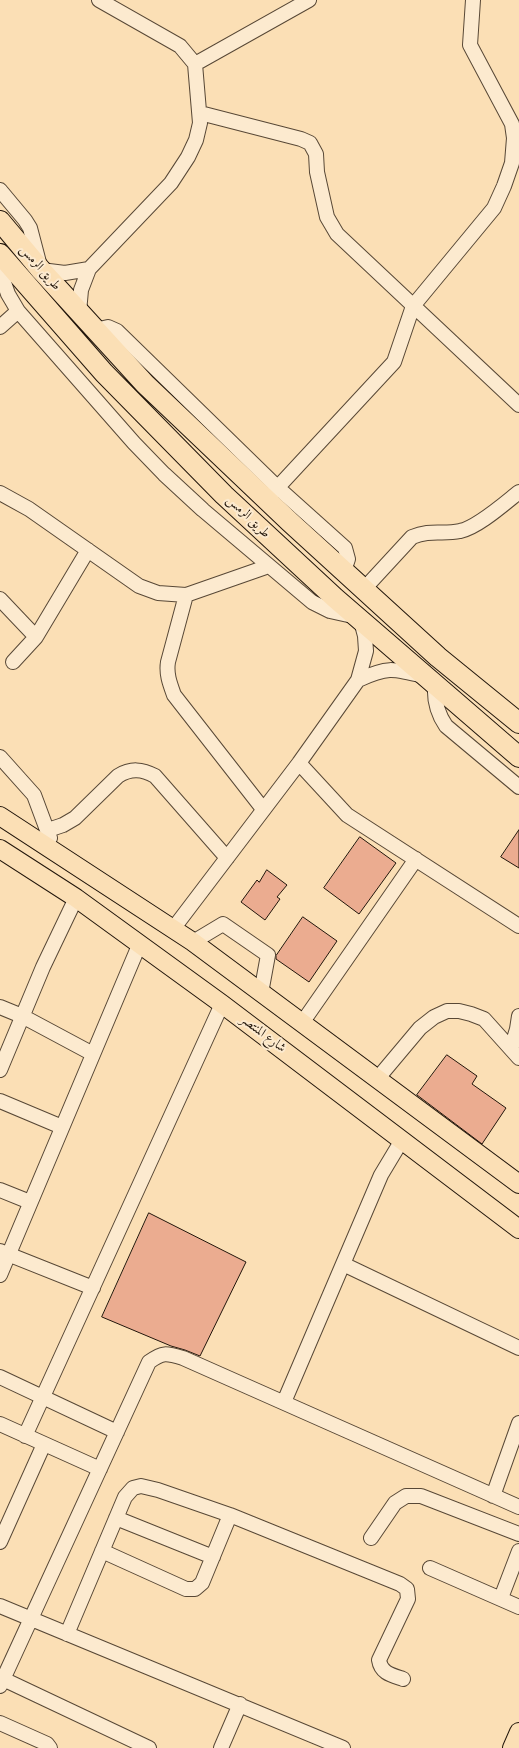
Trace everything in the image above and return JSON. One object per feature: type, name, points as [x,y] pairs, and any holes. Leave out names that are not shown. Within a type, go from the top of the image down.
[{"type":"highway","name":"طريق الرمس","points":[[0,221],[41,270],[145,384],[272,493],[344,571],[438,657],[519,723]]},
{"type":"highway","name":"طريق الرمس","points":[[0,254],[104,373],[224,495],[283,551],[359,619],[519,757]]},
{"type":"main road","points":[[0,816],[193,942],[519,1184]]},
{"type":"main road","name":"شارع المنتصر","points":[[0,849],[76,898],[222,1004],[519,1229]]},
{"type":"main road","points":[[512,1748],[519,1732]]},
{"type":"street","points":[[79,312],[81,290],[89,269],[171,183],[188,157],[196,140],[200,123],[195,64],[180,46],[99,0]]},
{"type":"street","points":[[195,64],[308,0]]},
{"type":"street","points":[[272,493],[394,362],[413,306],[494,208],[504,186],[512,163],[514,138],[512,124],[470,44],[473,0]]},
{"type":"street","points":[[200,113],[301,139],[310,143],[316,154],[317,172],[327,217],[337,234],[519,405]]},
{"type":"street","points":[[0,190],[30,228],[41,270],[65,273],[89,269]]},
{"type":"street","points":[[0,271],[8,294],[18,311],[134,443],[164,474],[203,510],[304,595],[321,607],[339,614],[359,619],[365,636],[366,651],[358,680],[299,763],[173,929]]},
{"type":"street","points":[[0,327],[18,311]]},
{"type":"street","points":[[364,589],[412,537],[433,531],[462,531],[474,526],[519,492]]},
{"type":"street","points":[[0,493],[29,509],[139,586],[150,591],[186,595],[269,566]]},
{"type":"street","points":[[13,662],[36,636],[88,550]]},
{"type":"street","points":[[186,595],[168,662],[167,669],[169,682],[174,695],[264,809]]},
{"type":"street","points":[[0,599],[36,636]]},
{"type":"street","points":[[358,680],[380,670],[399,670],[430,681],[435,703],[441,719],[446,726],[519,787]]},
{"type":"street","points":[[0,757],[34,795],[48,830],[52,849]]},
{"type":"street","points":[[299,763],[347,815],[519,926]]},
{"type":"street","points":[[48,830],[63,825],[75,818],[118,776],[126,771],[146,771],[155,776],[227,858]]},
{"type":"street","points":[[302,1023],[416,859]]},
{"type":"street","points":[[0,1070],[43,967],[76,898]]},
{"type":"street","points":[[193,942],[223,924],[268,955],[261,993]]},
{"type":"street","points":[[0,1275],[4,1253],[30,1202],[140,944]]},
{"type":"street","points":[[25,1436],[222,1004]]},
{"type":"street","points":[[0,1007],[22,1016],[93,1054]]},
{"type":"street","points":[[378,1078],[420,1028],[434,1017],[447,1011],[459,1011],[484,1019],[515,1053]]},
{"type":"street","points":[[515,1053],[519,1016]]},
{"type":"street","points":[[0,1101],[62,1127]]},
{"type":"street","points":[[284,1402],[381,1175],[402,1140]]},
{"type":"street","points":[[0,1190],[30,1202]]},
{"type":"street","points":[[4,1253],[93,1288]]},
{"type":"street","points":[[343,1264],[519,1348]]},
{"type":"street","points":[[149,1748],[2,1682],[149,1362],[161,1354],[170,1354],[183,1358],[519,1507]]},
{"type":"street","points":[[0,1377],[117,1432]]},
{"type":"street","points":[[493,1496],[519,1423]]},
{"type":"street","points":[[0,1424],[100,1470]]},
{"type":"street","points":[[0,1542],[44,1444]]},
{"type":"street","points":[[67,1634],[125,1497],[133,1488],[141,1486],[158,1490],[230,1514],[393,1581],[407,1589],[408,1599],[379,1660],[380,1666],[384,1672],[403,1679]]},
{"type":"street","points":[[371,1538],[395,1503],[406,1496],[421,1496],[519,1534]]},
{"type":"street","points":[[102,1551],[186,1589],[195,1589],[202,1583],[230,1514]]},
{"type":"street","points":[[116,1518],[213,1558]]},
{"type":"street","points":[[501,1598],[519,1551]]},
{"type":"street","points":[[430,1568],[519,1607]]},
{"type":"street","points":[[0,1606],[240,1704],[343,1748]]},
{"type":"street","points":[[221,1748],[240,1704]]},
{"type":"street","points":[[0,1723],[46,1744],[50,1748]]},
{"type":"building","points":[[519,830],[519,868],[501,857]]},
{"type":"building","points":[[360,837],[396,863],[359,914],[324,888]]},
{"type":"building","points":[[267,870],[287,885],[277,897],[280,899],[265,920],[241,902],[257,880],[259,882]]},
{"type":"building","points":[[303,917],[337,941],[309,982],[276,959],[276,956]]},
{"type":"building","points":[[447,1055],[477,1076],[472,1084],[506,1108],[482,1144],[417,1095]]},
{"type":"building","points":[[149,1213],[246,1262],[200,1356],[171,1346],[102,1317]]}]
